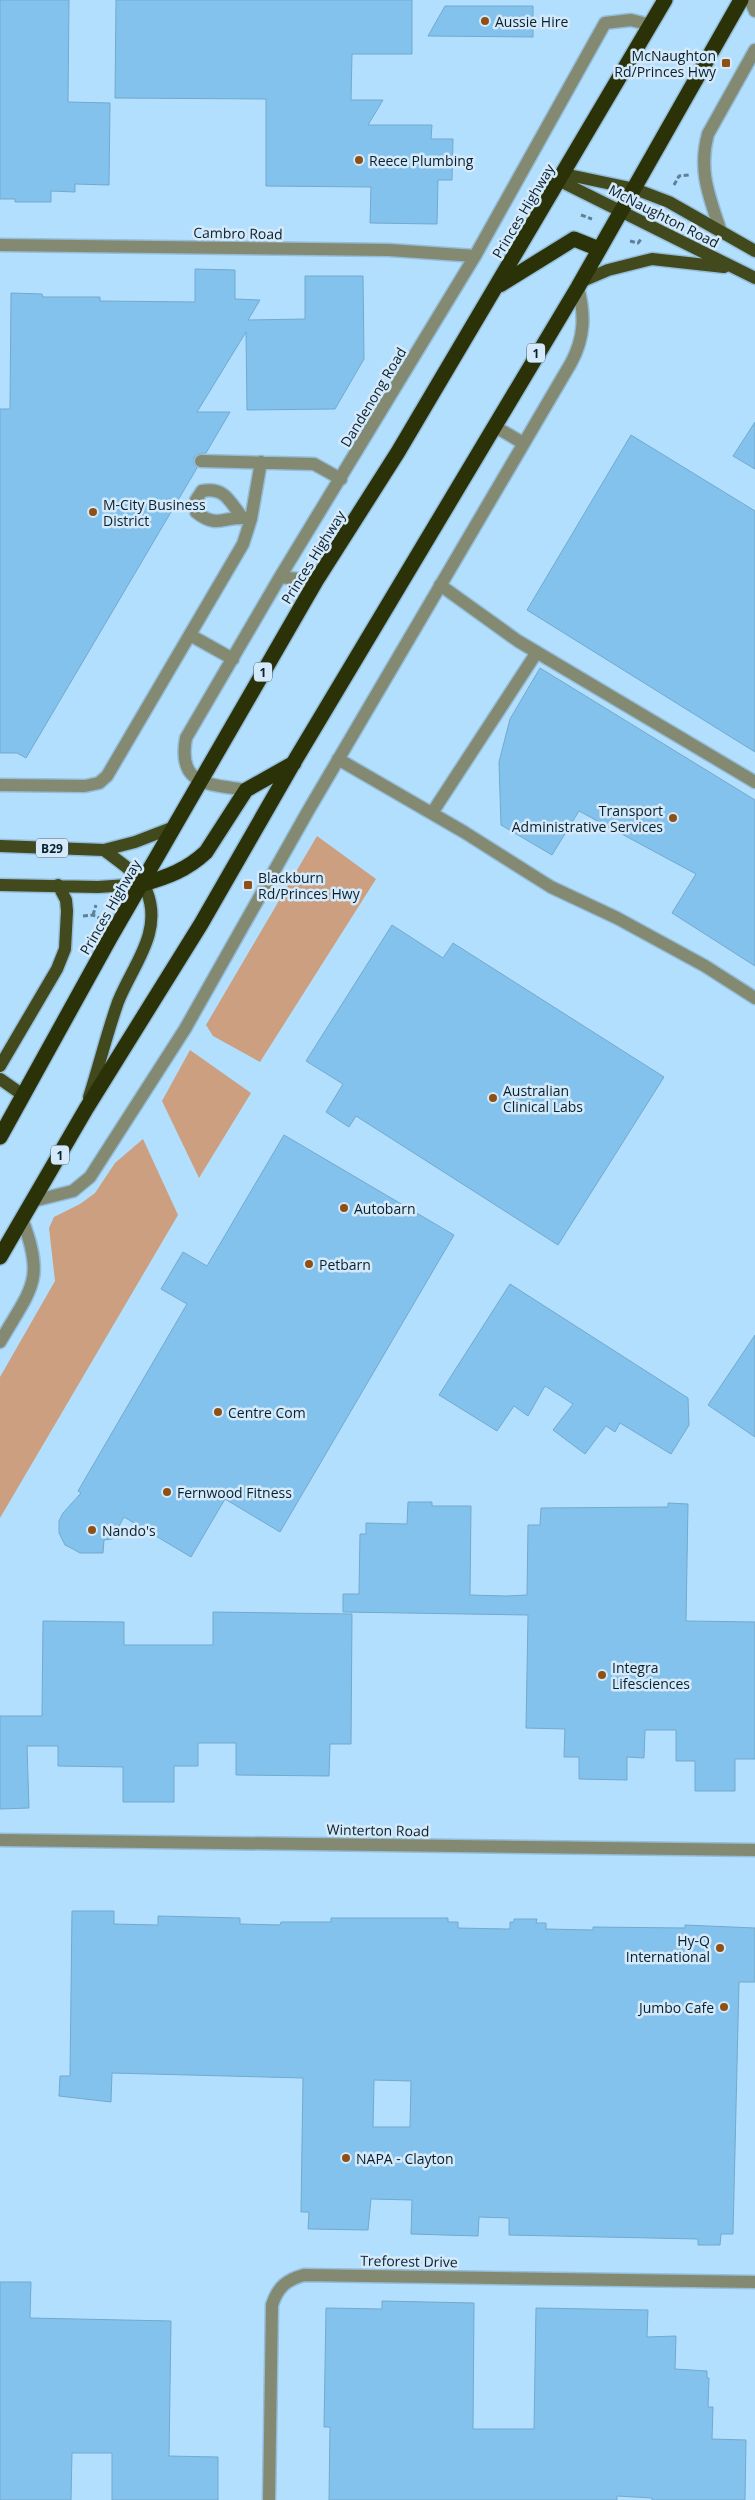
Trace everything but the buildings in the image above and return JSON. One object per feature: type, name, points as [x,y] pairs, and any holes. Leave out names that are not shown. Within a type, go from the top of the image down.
[{"type":"highway","name":"Princes Highway","points":[[0,1137],[110,938],[143,884],[316,580],[398,452],[562,178],[665,0]]},
{"type":"highway","name":"1","points":[[0,1257],[86,1109],[190,942],[294,762],[579,284],[742,0]]},
{"type":"highway","points":[[496,287],[574,239],[598,250]]},
{"type":"highway","points":[[143,884],[170,876],[197,861],[206,852],[246,790],[294,762]]},
{"type":"main road","name":"McNaughton Road","points":[[562,178],[634,189],[669,202],[720,229],[755,251]]},
{"type":"main road","name":"McNaughton Road","points":[[562,178],[755,278]]},
{"type":"main road","points":[[579,284],[608,270],[652,259],[671,259],[734,268]]},
{"type":"main road","name":"B29","points":[[0,846],[104,850],[136,842],[174,827]]},
{"type":"main road","points":[[86,1109],[118,1002],[148,942],[150,911],[149,900],[143,884],[104,850]]},
{"type":"main road","points":[[0,884],[98,887],[143,884]]},
{"type":"main road","points":[[0,1066],[57,969],[65,949],[66,900],[58,885]]},
{"type":"main road","points":[[0,1079],[23,1095]]},
{"type":"street","points":[[750,0],[755,11]]},
{"type":"street","name":"Dandenong Road","points":[[200,782],[190,775],[185,764],[186,738],[280,577],[475,256],[605,23],[632,20],[651,25]]},
{"type":"street","points":[[720,229],[706,185],[703,161],[705,146],[708,134],[755,50]]},
{"type":"street","name":"Cambro Road","points":[[0,245],[389,250],[475,256]]},
{"type":"street","points":[[33,1200],[73,1191],[90,1177],[185,1029],[338,759],[579,349],[584,320],[579,284]]},
{"type":"street","points":[[494,426],[523,443]]},
{"type":"street","points":[[202,461],[314,464],[341,479]]},
{"type":"street","points":[[0,785],[85,786],[99,783],[107,776],[243,544],[246,518],[261,462]]},
{"type":"street","points":[[280,577],[316,580]]},
{"type":"street","points":[[440,585],[536,652],[755,782]]},
{"type":"street","points":[[190,635],[233,659]]},
{"type":"street","points":[[432,813],[536,652]]},
{"type":"street","points":[[338,759],[432,813],[551,887],[617,918],[705,966],[755,998]]},
{"type":"street","points":[[200,782],[246,790]]},
{"type":"street","points":[[0,1342],[34,1280],[35,1257],[22,1219]]},
{"type":"street","name":"Winterton Road","points":[[0,1840],[755,1850]]},
{"type":"street","name":"Treforest Drive","points":[[269,2500],[272,2305],[277,2290],[290,2278],[304,2275],[755,2282]]},
{"type":"path","points":[[674,185],[679,176],[695,174]]},
{"type":"path","points":[[582,214],[592,219]]},
{"type":"path","points":[[93,915],[96,905]]},
{"type":"path","points":[[84,916],[93,915],[99,918]]},
{"type":"shaded area","points":[[317,836],[376,879],[260,1062],[213,1036],[206,1025]]},
{"type":"shaded area","points":[[190,1050],[251,1093],[199,1178],[162,1101]]},
{"type":"shaded area","points":[[143,1139],[178,1215],[0,1518],[0,1377],[55,1281],[49,1228],[54,1217],[80,1204],[95,1193],[115,1163]]},
{"type":"place","name":"Aussie Hire","points":[[485,21]]},
{"type":"place","name":"McNaughton Rd/Princes Hwy","points":[[726,63]]},
{"type":"place","name":"Reece Plumbing","points":[[359,160]]},
{"type":"place","name":"M-City Business District","points":[[93,512]]},
{"type":"place","name":"Transport Administrative Services","points":[[673,818]]},
{"type":"place","name":"Blackburn Rd/Princes Hwy","points":[[248,885]]},
{"type":"place","name":"Australian Clinical Labs","points":[[493,1098]]},
{"type":"place","name":"Autobarn","points":[[344,1208]]},
{"type":"place","name":"Petbarn","points":[[309,1264]]},
{"type":"place","name":"Centre Com","points":[[218,1412]]},
{"type":"place","name":"Fernwood Fitness","points":[[167,1492]]},
{"type":"place","name":"Nando's","points":[[92,1530]]},
{"type":"place","name":"Integra Lifesciences","points":[[602,1675]]},
{"type":"place","name":"Hy-Q International","points":[[720,1948]]},
{"type":"place","name":"Jumbo Cafe","points":[[724,2007]]},
{"type":"place","name":"NAPA - Clayton","points":[[346,2158]]}]
